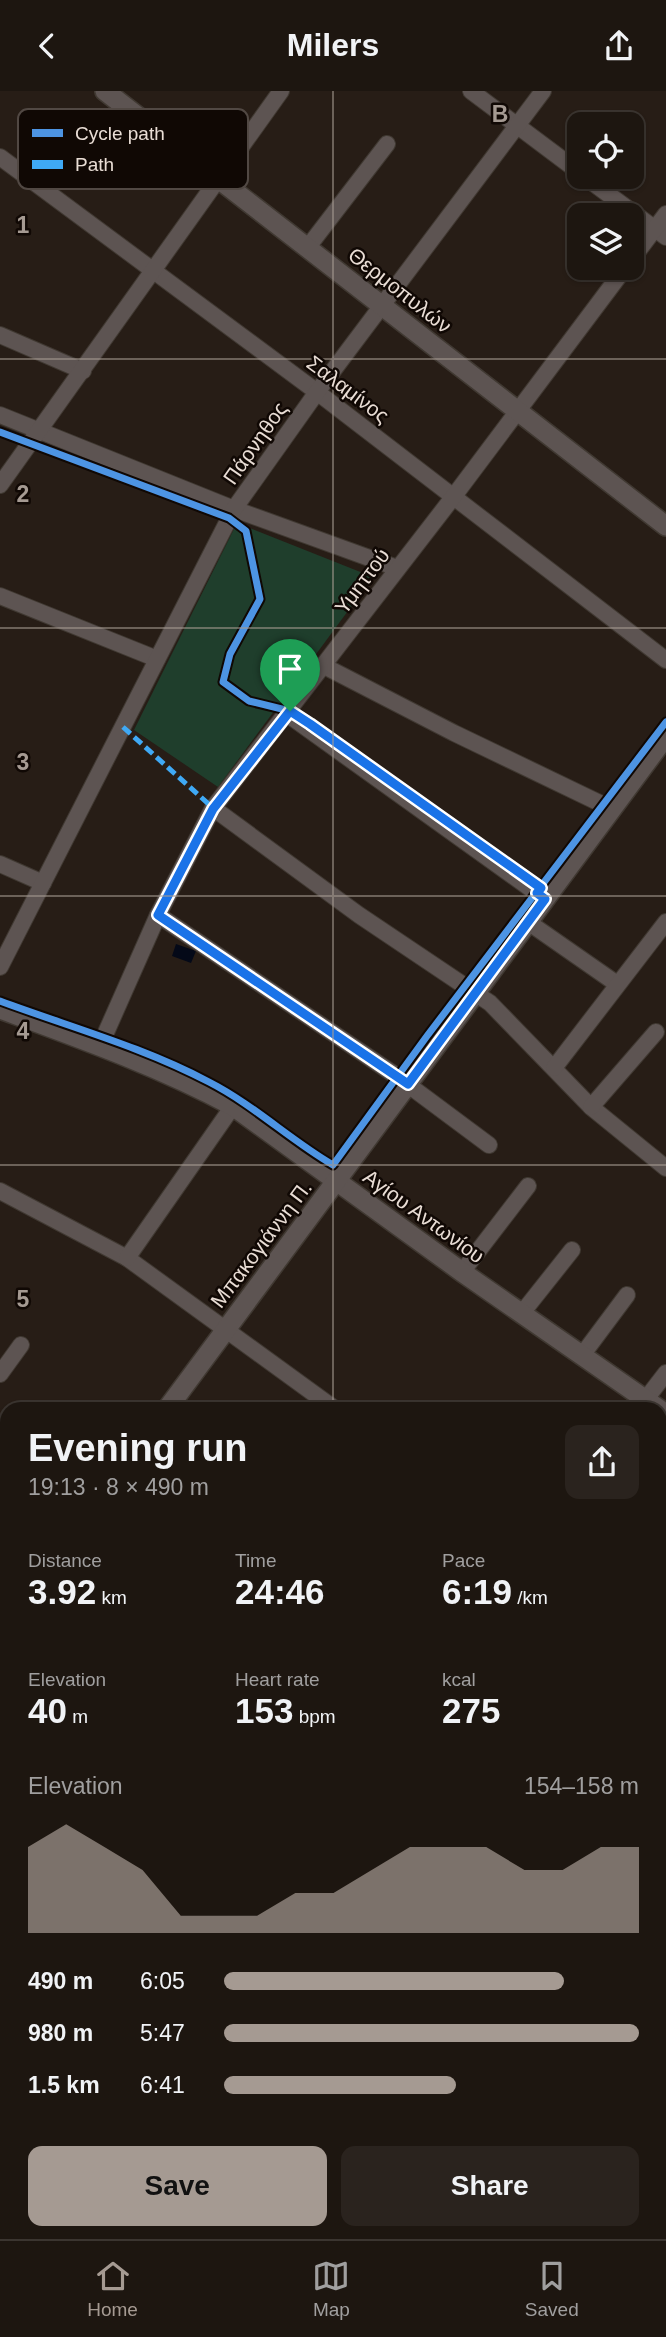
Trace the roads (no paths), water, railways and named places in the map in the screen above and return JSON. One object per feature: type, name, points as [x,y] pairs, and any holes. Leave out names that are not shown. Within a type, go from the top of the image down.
[{"type":"street","name":"Θερμοπυλών","points":[[105,91],[129,109]]},
{"type":"street","points":[[248,137],[281,91]]},
{"type":"street","points":[[471,91],[567,163]]},
{"type":"street","name":"Πάρνηθος","points":[[0,967],[234,509],[317,392],[543,91]]},
{"type":"street","points":[[308,247],[387,144]]},
{"type":"street","name":"Σαλαμίνος","points":[[0,157],[18,170]]},
{"type":"street","name":"Σαλαμίνος","points":[[43,189],[317,392],[666,660]]},
{"type":"street","points":[[0,485],[211,189]]},
{"type":"street","name":"Θερμοπυλών","points":[[233,189],[666,526]]},
{"type":"street","points":[[601,189],[660,233]]},
{"type":"street","points":[[644,248],[660,233],[666,213]]},
{"type":"street","name":"Υμηττού","points":[[100,1046],[158,915],[213,809],[616,280]]},
{"type":"street","points":[[0,335],[83,371]]},
{"type":"street","points":[[0,415],[234,509],[397,568]]},
{"type":"street","points":[[0,596],[157,659]]},
{"type":"street","points":[[324,666],[454,733],[612,809]]},
{"type":"street","points":[[287,714],[545,899]]},
{"type":"street","name":"Μπακογιάννη Π.","points":[[172,1402],[666,736]]},
{"type":"street","points":[[213,809],[359,915],[490,1003],[591,1107],[666,1168]]},
{"type":"street","points":[[0,864],[43,883]]},
{"type":"street","points":[[158,915],[408,1084],[489,1145]]},
{"type":"street","points":[[528,922],[617,984]]},
{"type":"street","points":[[554,1067],[666,922]]},
{"type":"street","name":"Αγίου Αντωνίου","points":[[0,1009],[192,1084],[233,1106],[462,1272],[649,1402]]},
{"type":"street","points":[[591,1107],[656,1032]]},
{"type":"street","points":[[127,1258],[233,1106]]},
{"type":"street","points":[[462,1272],[528,1186]]},
{"type":"street","points":[[0,1191],[127,1258],[325,1402]]},
{"type":"street","points":[[522,1313],[572,1250]]},
{"type":"street","points":[[583,1354],[627,1294]]},
{"type":"street","points":[[0,1374],[21,1345]]},
{"type":"street","points":[[656,1402],[666,1373]]},
{"type":"water","points":[[176,944],[196,951],[191,963],[172,956]]}]
